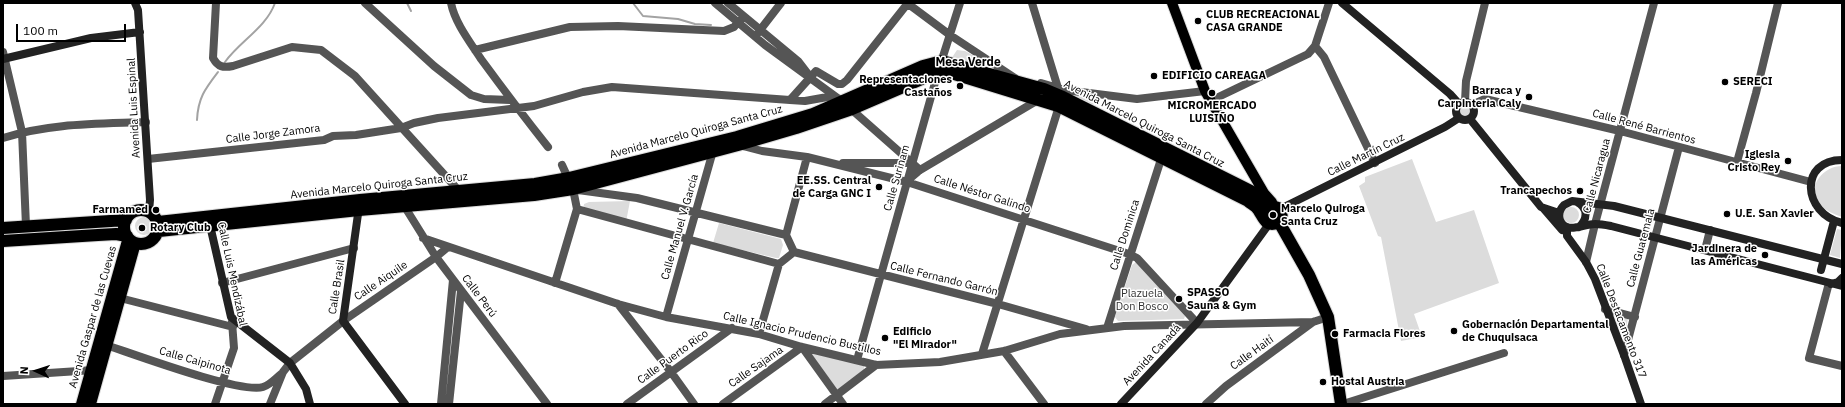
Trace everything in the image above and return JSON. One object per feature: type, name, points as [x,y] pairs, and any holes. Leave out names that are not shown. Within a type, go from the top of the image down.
[{"type":"highway","name":"Avenida Marcelo Quiroga Santa Cruz","points":[[940,66],[951,73],[1038,100],[1060,97]]},
{"type":"highway","name":"Avenida Marcelo Quiroga Santa Cruz","points":[[158,227],[401,201],[534,195],[737,141],[940,66],[1025,84],[1060,97],[1270,209]]},
{"type":"highway","name":"Avenida Marcelo Quiroga Santa Cruz","points":[[1163,153],[1257,207],[1270,209]]},
{"type":"highway","name":"Avenida Marcelo Quiroga Santa Cruz","points":[[401,201],[460,192],[536,184],[571,184]]},
{"type":"highway","points":[[1270,209],[1309,275],[1328,317],[1342,404]]},
{"type":"highway","points":[[3,241],[98,235],[148,243],[158,227],[152,214],[146,211],[134,212],[126,220],[125,227],[130,239]]},
{"type":"highway","points":[[3,228],[126,220]]},
{"type":"main road","name":"Avenida Luis Espinal","points":[[134,3],[138,10],[146,122],[150,200],[146,211]]},
{"type":"main road","points":[[1172,3],[1207,96],[1270,209]]},
{"type":"main road","points":[[1342,3],[1450,94],[1465,103],[1474,112],[1470,118],[1464,120],[1459,118],[1456,112],[1465,103]]},
{"type":"main road","points":[[3,57],[91,38],[140,32]]},
{"type":"main road","name":"Calle Martín Cruz","points":[[1270,209],[1375,163],[1449,125],[1459,118]]},
{"type":"main road","points":[[1470,118],[1541,206],[1559,213]]},
{"type":"main road","points":[[1842,160],[1826,164],[1816,171],[1811,182],[1810,195],[1818,208],[1834,221],[1842,223]]},
{"type":"main road","points":[[1836,263],[1614,206],[1572,201],[1564,205],[1559,213],[1561,221],[1567,227],[1575,228],[1595,224],[1611,226],[1842,286]]},
{"type":"main road","points":[[1577,202],[1584,207],[1586,212],[1585,220],[1579,227]]},
{"type":"main road","name":"Calle Brasil","points":[[359,205],[354,248],[342,321],[403,403]]},
{"type":"main road","name":"Calle Destacamento 317","points":[[1541,206],[1567,236],[1586,262],[1595,279],[1641,404]]},
{"type":"main road","name":"Avenida Canadá","points":[[1121,404],[1197,323],[1270,209]]},
{"type":"main road","points":[[1834,221],[1836,263]]},
{"type":"main road","name":"Calle Luis Mendizábal","points":[[209,222],[231,317]]},
{"type":"main road","points":[[1567,227],[1567,236]]},
{"type":"main road","name":"Avenida Gaspar de las Cuevas","points":[[91,404],[96,370],[130,239]]},
{"type":"main road","points":[[1836,263],[1824,264],[1821,270],[1822,278],[1829,283],[1838,282],[1842,278]]},
{"type":"main road","points":[[231,317],[290,363],[306,389],[310,404]]},
{"type":"main road","name":"Avenida Gaspar de las Cuevas","points":[[81,404],[96,370]]},
{"type":"street","points":[[216,3],[213,58],[216,64],[224,68],[233,66],[292,46],[321,50],[355,76],[460,192]]},
{"type":"street","points":[[365,3],[434,66],[471,95],[484,99],[510,100]]},
{"type":"street","points":[[451,3],[454,15],[475,50],[510,100],[548,147]]},
{"type":"street","points":[[715,3],[758,33],[795,68],[811,78],[843,103],[920,170]]},
{"type":"street","points":[[728,3],[740,19]]},
{"type":"street","points":[[758,33],[781,3]]},
{"type":"street","points":[[790,100],[816,71],[838,84],[842,84],[847,80],[907,3],[950,35],[1025,84]]},
{"type":"street","name":"Calle Surinam","points":[[857,360],[880,274],[940,66],[960,3]]},
{"type":"street","points":[[982,354],[1060,97],[1032,3]]},
{"type":"street","points":[[1060,97],[1083,93],[1137,99],[1207,96],[1308,54],[1315,46],[1329,3]]},
{"type":"street","points":[[1465,103],[1466,80],[1485,3]]},
{"type":"street","name":"Calle Nicaragua","points":[[1586,262],[1654,3]]},
{"type":"street","points":[[1737,162],[1778,3]]},
{"type":"street","points":[[475,50],[570,27],[618,26],[724,31],[730,30],[740,19]]},
{"type":"street","points":[[1315,46],[1324,57],[1375,163]]},
{"type":"street","points":[[3,57],[22,132],[26,226]]},
{"type":"street","name":"Calle Jorge Zamora","points":[[148,159],[324,140],[333,136],[356,135],[401,128],[414,123],[438,118],[534,106],[583,92],[612,87],[843,103]]},
{"type":"street","name":"Calle René Barrientos","points":[[1465,103],[1485,99],[1620,131],[1811,182]]},
{"type":"street","points":[[907,182],[920,170],[1038,100]]},
{"type":"street","points":[[3,138],[22,132],[56,126],[146,122]]},
{"type":"street","name":"Calle Néstor Galindo","points":[[737,141],[762,151],[807,157],[907,182],[1130,254],[1137,258],[1197,323]]},
{"type":"street","name":"Calle Manuel V. García","points":[[666,317],[689,240],[711,147]]},
{"type":"street","name":"Calle Guatemala","points":[[1624,355],[1680,147]]},
{"type":"street","name":"Calle Dominica","points":[[1107,328],[1163,153]]},
{"type":"street","points":[[759,334],[779,264],[794,252],[786,235],[807,157]]},
{"type":"street","points":[[828,163],[913,163]]},
{"type":"street","points":[[555,283],[577,209],[571,184],[562,165]]},
{"type":"street","points":[[571,184],[637,198],[786,235]]},
{"type":"street","name":"Calle Perú","points":[[401,201],[436,257],[547,404]]},
{"type":"street","points":[[577,209],[779,264]]},
{"type":"street","points":[[1705,250],[1710,230]]},
{"type":"street","name":"Calle Ignacio Prudencio Bustillos","points":[[423,238],[618,304],[666,317],[759,334],[802,347],[876,365],[940,362],[1004,350],[1060,334],[1088,330],[1197,323],[1313,322],[1328,317]]},
{"type":"street","name":"Calle Aiquile","points":[[282,372],[290,363],[342,321],[436,257],[448,247]]},
{"type":"street","points":[[222,283],[354,248]]},
{"type":"street","name":"Calle Fernando Garrón","points":[[794,252],[998,304],[1088,330]]},
{"type":"street","points":[[441,404],[453,280]]},
{"type":"street","points":[[1829,283],[1809,358],[1842,366]]},
{"type":"street","points":[[449,404],[461,291]]},
{"type":"street","points":[[115,297],[233,327]]},
{"type":"street","points":[[618,304],[672,372],[694,404]]},
{"type":"street","points":[[1605,309],[1635,317]]},
{"type":"street","name":"Calle Luis Mendizábal","points":[[215,404],[234,348],[231,317]]},
{"type":"street","name":"Calle Haití","points":[[1206,404],[1226,386],[1313,322]]},
{"type":"street","name":"Calle Puerto Rico","points":[[627,404],[732,328]]},
{"type":"street","name":"Calle Caipinota","points":[[103,344],[222,382],[253,388],[263,387],[282,372]]},
{"type":"street","points":[[802,347],[843,404]]},
{"type":"street","name":"Calle Sajama","points":[[723,404],[802,347]]},
{"type":"street","points":[[1004,350],[1044,404]]},
{"type":"street","points":[[1342,404],[1504,353]]},
{"type":"street","points":[[825,404],[876,365]]},
{"type":"street","points":[[3,376],[96,370]]},
{"type":"street","points":[[270,404],[282,372]]},
{"type":"green space","points":[[957,50],[965,51],[1008,74],[954,61],[953,56]]},
{"type":"green space","points":[[1044,84],[1098,96],[1091,108]]},
{"type":"green space","points":[[1465,106],[1469,108],[1471,112],[1469,116],[1465,118],[1461,116],[1459,112],[1461,108]]},
{"type":"green space","points":[[1412,159],[1436,222],[1474,210],[1499,283],[1414,314],[1422,337],[1401,341],[1381,237],[1378,236],[1359,186],[1365,182],[1365,177]]},
{"type":"green space","points":[[1842,166],[1842,217],[1835,215],[1820,205],[1815,196],[1815,189],[1816,183],[1824,173],[1829,169]]},
{"type":"green space","points":[[630,201],[626,222],[583,210],[584,204],[589,202]]},
{"type":"green space","points":[[1571,207],[1577,209],[1579,215],[1577,221],[1571,223],[1565,221],[1563,215],[1565,209]]},
{"type":"green space","points":[[140,217],[148,217],[153,222],[151,233],[148,235],[140,235],[135,230],[135,222]]},
{"type":"green space","points":[[719,223],[781,239],[783,245],[779,258],[713,243]]},
{"type":"green space","points":[[1837,229],[1842,230],[1840,258],[1830,255]]},
{"type":"green space","name":"Plazuela Don Bosco","points":[[1136,262],[1185,316],[1184,319],[1118,321],[1115,317],[1132,265]]},
{"type":"green space","points":[[1612,314],[1628,318],[1624,341]]},
{"type":"green space","points":[[813,351],[864,366],[864,370],[840,389],[837,389],[811,354]]},
{"type":"waterway","points":[[225,62],[231,54],[266,20],[275,3]]},
{"type":"waterway","points":[[407,3],[411,11]]},
{"type":"waterway","points":[[633,3],[643,16],[678,19],[695,24],[711,25]]},
{"type":"waterway","points":[[197,120],[203,94],[218,72]]},
{"type":"place","name":"CLUB RECREACIONAL CASA GRANDE","points":[[1198,21]]},
{"type":"place","name":"EDIFICIO CAREAGA","points":[[1154,76]]},
{"type":"place","name":"SERECI","points":[[1725,82]]},
{"type":"place","name":"Representaciones Castaños","points":[[960,86]]},
{"type":"place","name":"MICROMERCADO LUISIÑO","points":[[1212,93]]},
{"type":"place","name":"Barraca y Carpinteria Caly","points":[[1529,97]]},
{"type":"place","name":"Iglesia Cristo Rey","points":[[1788,161]]},
{"type":"place","name":"EE.SS. Central de Carga GNC I","points":[[879,187]]},
{"type":"place","name":"Trancapechos","points":[[1580,191]]},
{"type":"place","name":"Farmamed","points":[[156,210]]},
{"type":"place","name":"U.E. San Xavier","points":[[1727,214]]},
{"type":"place","name":"Marcelo Quiroga Santa Cruz","points":[[1273,215]]},
{"type":"place","name":"Rotary Club","points":[[142,228]]},
{"type":"place","name":"Jardinera de las Américas","points":[[1765,255]]},
{"type":"place","name":"SPASSO Sauna & Gym","points":[[1179,299]]},
{"type":"place","name":"Gobernación Departamental de Chuquisaca","points":[[1454,331]]},
{"type":"place","name":"Farmacia Flores","points":[[1335,334]]},
{"type":"place","name":"Edificio \"El Mirador\"","points":[[885,338]]},
{"type":"place","name":"Hostal Austria","points":[[1323,382]]},
{"type":"district","name":"Mesa Verde","points":[[968,63]]}]
